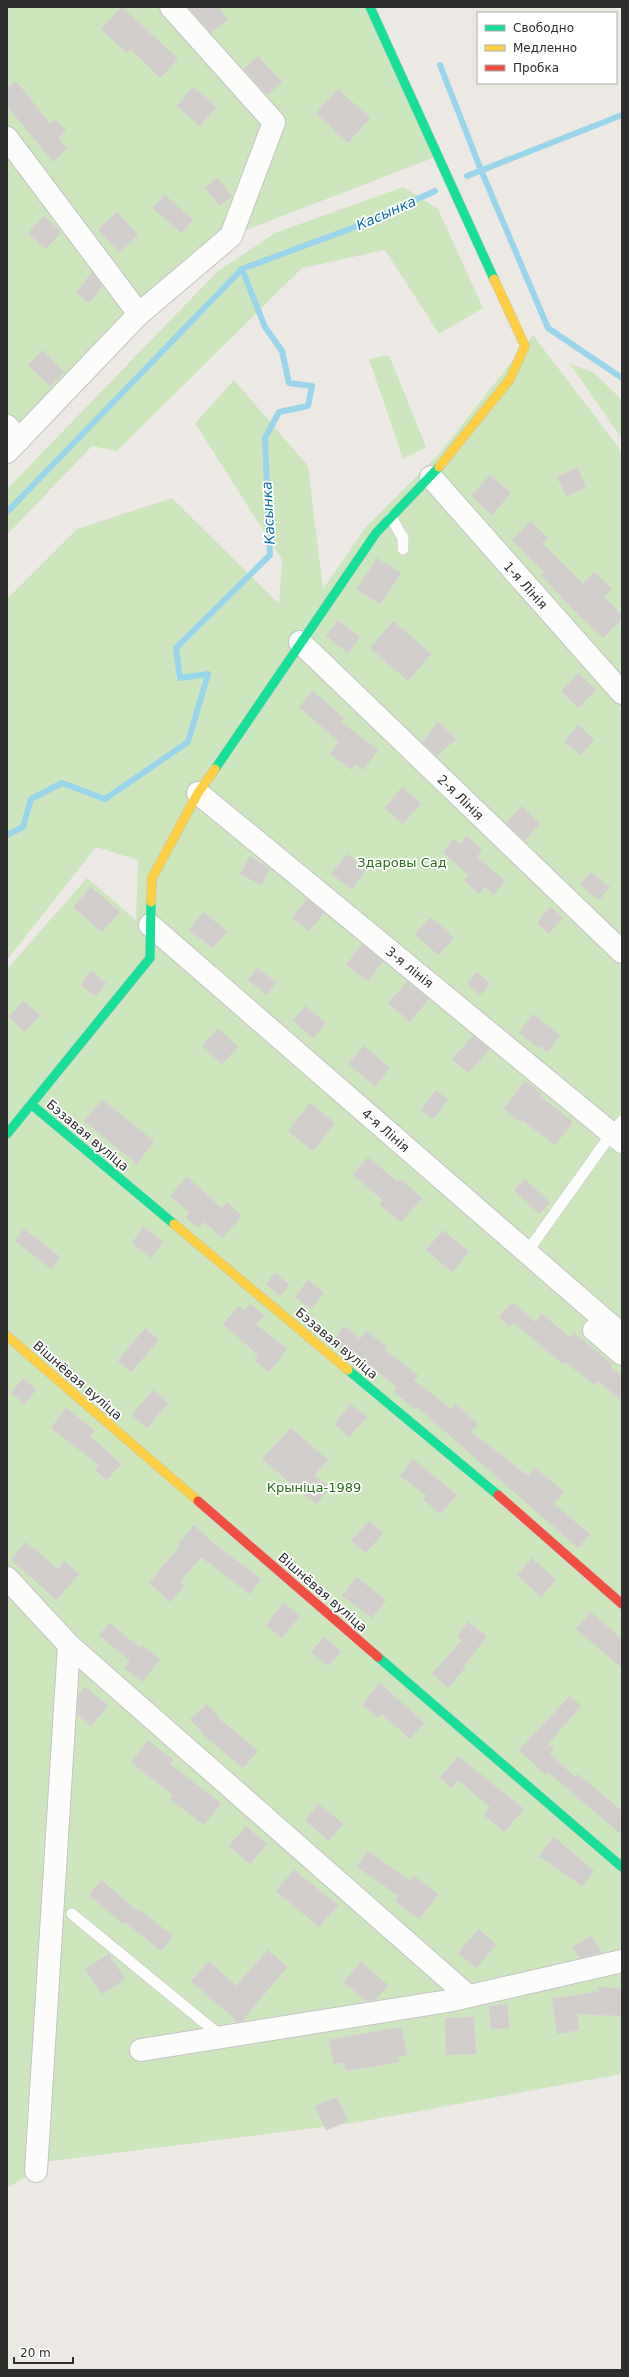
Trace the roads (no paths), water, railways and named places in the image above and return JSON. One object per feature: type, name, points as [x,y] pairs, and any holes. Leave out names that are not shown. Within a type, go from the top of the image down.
[{"type":"street","points":[[11,439],[139,314],[231,236],[274,122],[171,7]]},
{"type":"street","points":[[7,1134],[150,958],[152,878],[198,793],[376,533],[430,477],[510,379],[525,346],[370,7]]},
{"type":"street","points":[[7,138],[139,314]]},
{"type":"street","name":"1-я Лінія","points":[[430,477],[622,692]]},
{"type":"street","name":"2-я Лінія","points":[[300,642],[622,952]]},
{"type":"street","name":"3-я лінія","points":[[198,793],[619,1132]]},
{"type":"street","name":"4-я Лінія","points":[[150,926],[622,1335]]},
{"type":"street","points":[[296,1052],[331,1100],[622,1354]]},
{"type":"street","name":"Бэзавая вуліца","points":[[32,1105],[517,1511],[622,1604]]},
{"type":"street","name":"Вішнёвая вуліца","points":[[7,1336],[622,1868]]},
{"type":"street","points":[[7,1578],[69,1645],[467,1995]]},
{"type":"street","points":[[36,2171],[69,1645]]},
{"type":"street","points":[[141,2050],[448,2001],[467,1995],[622,1962]]},
{"type":"lane","points":[[391,518],[403,538],[403,549]]},
{"type":"lane","points":[[527,1252],[619,1132]]},
{"type":"lane","points":[[72,1914],[222,2037]]},
{"type":"waterway","points":[[440,65],[481,170],[548,328],[622,378]]},
{"type":"waterway","name":"Касынка","points":[[467,176],[622,115]]},
{"type":"waterway","name":"Касынка","points":[[7,835],[23,827],[31,799],[62,783],[105,799],[188,742],[208,674],[180,678],[176,648],[270,555],[265,438],[279,412],[308,406],[312,386],[289,383],[282,351],[265,327],[242,269],[355,227],[435,191]]},
{"type":"waterway","points":[[7,512],[242,269]]},
{"type":"park label","name":"Здаровы Сад","points":[[402,862]]},
{"type":"park label","name":"Крыніца-1989","points":[[314,1487]]}]
